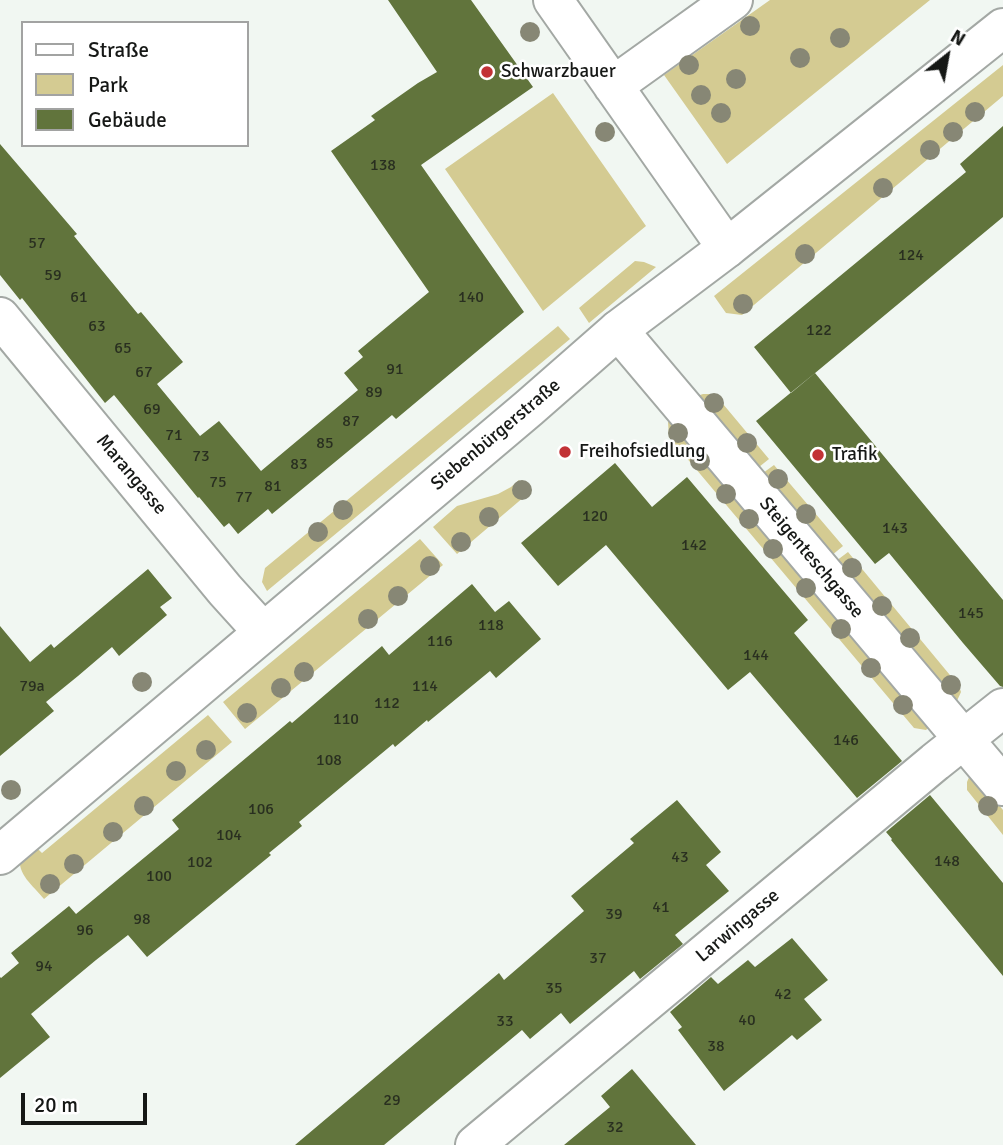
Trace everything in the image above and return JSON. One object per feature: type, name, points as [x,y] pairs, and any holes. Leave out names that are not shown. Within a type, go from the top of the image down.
[{"type":"street","points":[[552,0],[727,248]]},
{"type":"street","points":[[612,86],[733,0]]},
{"type":"street","name":"Siebenbürgerstraße","points":[[0,855],[618,330],[727,248],[1003,28]]},
{"type":"street","name":"Marangasse","points":[[0,317],[225,590],[263,632]]},
{"type":"street","name":"Steigenteschgasse","points":[[618,330],[1003,786]]},
{"type":"street","name":"Larwingasse","points":[[475,1145],[1003,708]]},
{"type":"green space","points":[[770,0],[930,0],[727,164],[664,75]]},
{"type":"green space","points":[[1003,65],[1003,96],[742,315],[726,313],[714,296]]},
{"type":"green space","points":[[553,93],[646,226],[543,311],[445,169]]},
{"type":"green space","points":[[635,261],[656,267],[589,323],[579,308]]},
{"type":"green space","points":[[558,326],[570,339],[267,591],[262,582],[265,568]]},
{"type":"green space","points":[[713,394],[718,398],[769,459],[759,467],[697,396]]},
{"type":"green space","points":[[674,416],[931,725],[926,730],[914,728],[669,437],[668,422]]},
{"type":"green space","points":[[774,465],[843,546],[831,556],[763,473]]},
{"type":"green space","points":[[519,480],[531,491],[457,554],[433,527],[457,506],[498,494]]},
{"type":"green space","points":[[420,539],[443,565],[245,729],[223,702]]},
{"type":"green space","points":[[848,552],[959,686],[961,692],[956,703],[836,561]]},
{"type":"green space","points":[[208,715],[232,742],[44,899],[23,874],[20,856],[35,846],[42,853]]},
{"type":"green space","points":[[970,775],[979,781],[1003,810],[1003,835],[967,790]]},
{"type":"building","points":[[388,0],[471,0],[533,87],[421,165],[524,312],[396,419],[392,415],[272,514],[268,509],[238,534],[229,523],[224,527],[198,498],[114,395],[105,403],[22,298],[20,300],[0,275],[0,144],[77,234],[74,236],[138,314],[141,312],[183,362],[157,384],[200,436],[219,421],[261,471],[358,390],[344,373],[363,357],[358,351],[429,292],[331,151],[375,120],[371,116],[437,72]]},
{"type":"building","points":[[1003,126],[1003,217],[791,393],[754,347],[966,172],[960,164]]},
{"type":"building","points":[[815,373],[1003,600],[1003,687],[889,553],[875,564],[756,421]]},
{"type":"building","points":[[615,463],[652,507],[687,477],[808,620],[794,633],[902,761],[857,798],[750,672],[728,690],[606,545],[558,586],[521,543]]},
{"type":"building","points":[[148,569],[172,598],[160,607],[167,615],[119,656],[112,647],[46,702],[54,711],[0,756],[0,626],[30,662],[51,644],[54,648]]},
{"type":"building","points":[[472,584],[495,612],[509,601],[541,639],[496,678],[490,671],[395,747],[393,744],[299,822],[302,826],[269,853],[271,855],[147,957],[128,935],[96,960],[31,1014],[50,1037],[0,1078],[0,977],[19,963],[11,953],[69,906],[76,914],[179,829],[172,820],[290,721],[292,723],[382,646],[389,655]]},
{"type":"building","points":[[930,795],[1003,883],[1003,976],[886,832]]},
{"type":"building","points":[[677,800],[721,852],[706,865],[729,891],[675,935],[683,944],[640,979],[634,971],[570,1024],[561,1013],[530,1039],[522,1030],[384,1145],[295,1145],[499,973],[504,980],[584,911],[571,896],[634,843],[630,839]]},
{"type":"building","points":[[792,938],[828,980],[804,999],[822,1020],[797,1040],[792,1035],[724,1091],[678,1030],[682,1027],[670,1012],[711,977],[718,984],[748,960],[755,967]]},
{"type":"building","points":[[632,1069],[696,1145],[564,1145],[610,1107],[601,1096]]},
{"type":"place","name":"Schwarzbauer","points":[[487,72]]},
{"type":"place","name":"Freihofsiedlung","points":[[565,452]]},
{"type":"place","name":"Trafik","points":[[818,455]]}]
